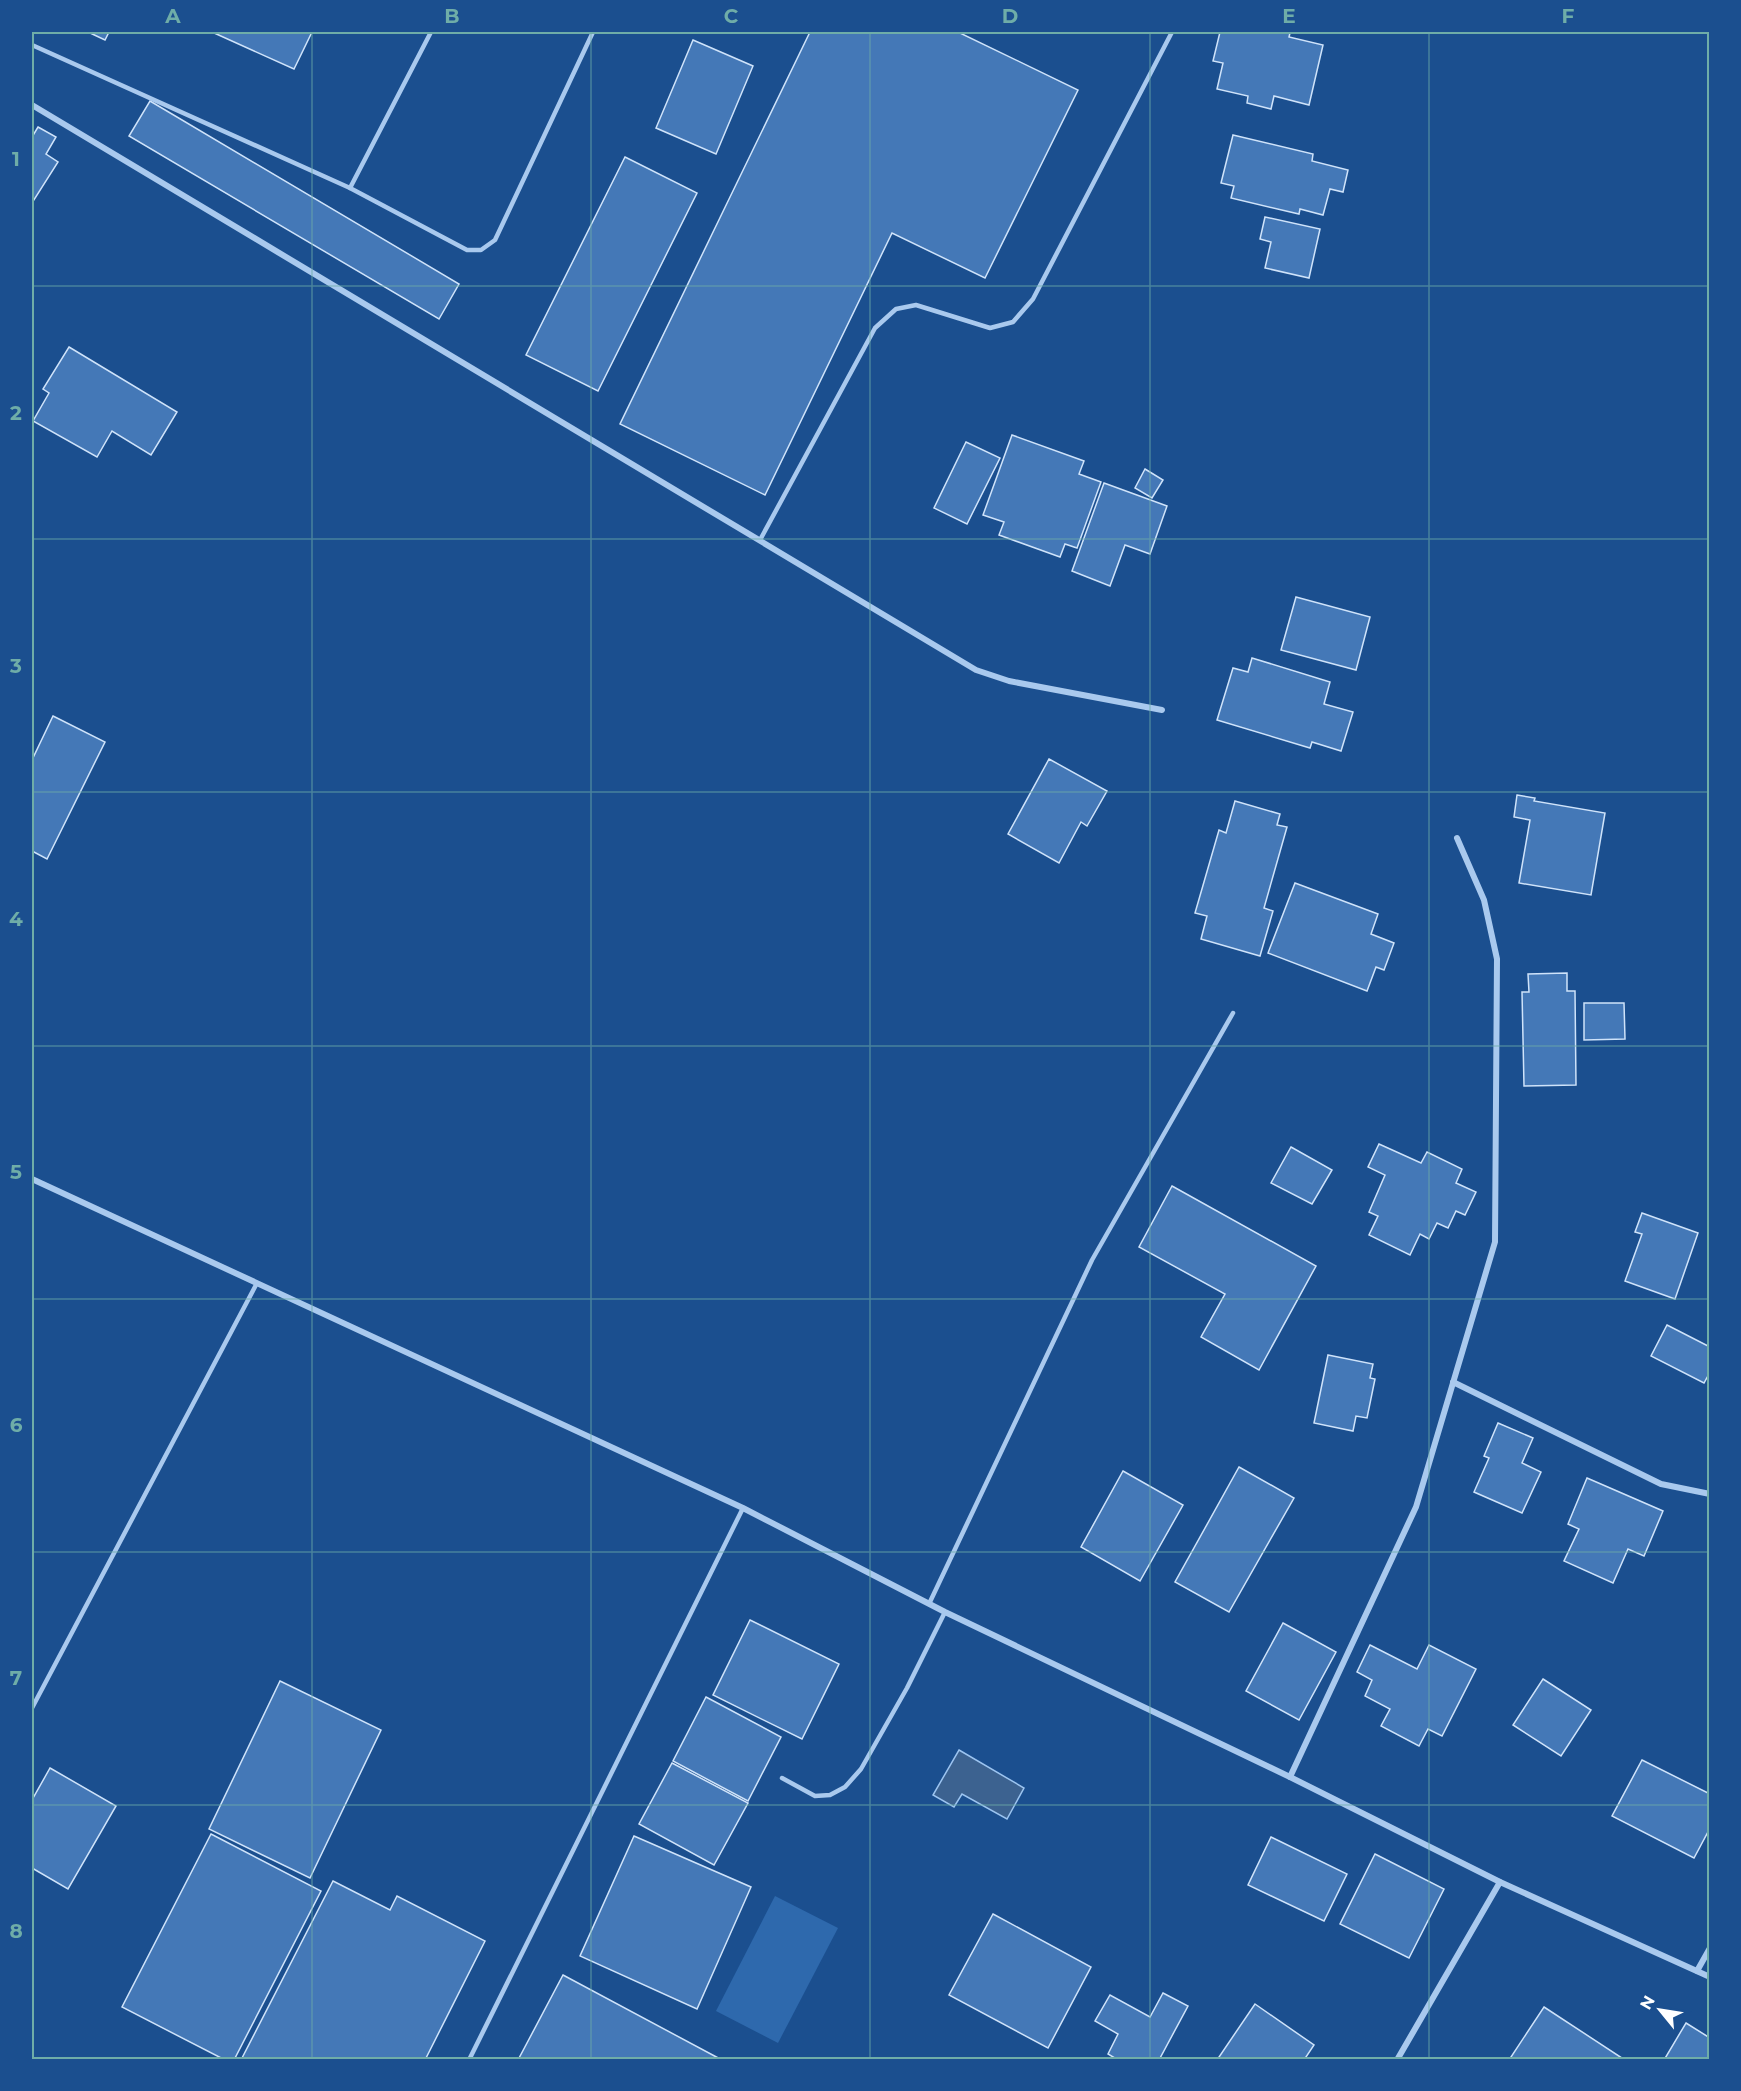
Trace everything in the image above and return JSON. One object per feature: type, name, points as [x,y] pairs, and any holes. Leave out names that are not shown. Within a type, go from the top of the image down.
[{"type":"street","points":[[32,105],[976,670],[1009,681],[1162,710]]},
{"type":"street","points":[[1290,1777],[1416,1507],[1495,1242],[1497,959],[1484,900],[1457,838]]},
{"type":"street","points":[[32,1179],[743,1508],[945,1612],[1290,1777],[1500,1882],[1710,1977]]},
{"type":"street","points":[[1454,1382],[1661,1484],[1710,1494]]},
{"type":"street","points":[[1397,2060],[1500,1882]]},
{"type":"street","points":[[1697,1971],[1710,1948]]},
{"type":"lane","points":[[350,188],[431,32]]},
{"type":"lane","points":[[32,45],[350,188],[467,250],[481,250],[495,240],[593,32]]},
{"type":"lane","points":[[760,540],[875,328],[896,309],[916,305],[990,328],[1014,322],[1033,299],[1172,32]]},
{"type":"lane","points":[[929,1604],[1092,1260],[1233,1013]]},
{"type":"lane","points":[[32,1708],[257,1283]]},
{"type":"lane","points":[[470,2058],[743,1508]]},
{"type":"lane","points":[[782,1778],[815,1796],[830,1795],[845,1787],[861,1769],[907,1688],[945,1612]]},
{"type":"shaded area","points":[[959,1750],[1024,1788],[1007,1819],[962,1794],[954,1807],[933,1795]]},
{"type":"shaded area","points":[[775,1896],[838,1928],[778,2043],[716,2011]]},
{"type":"building","points":[[88,32],[109,32],[105,40]]},
{"type":"building","points":[[212,32],[312,32],[294,69]]},
{"type":"building","points":[[810,32],[958,32],[1078,90],[985,278],[892,233],[765,495],[620,424]]},
{"type":"building","points":[[1220,32],[1286,32],[1290,33],[1289,37],[1323,45],[1309,105],[1274,96],[1271,109],[1247,103],[1248,96],[1217,89],[1223,63],[1213,61]]},
{"type":"building","points":[[693,40],[753,66],[716,154],[656,128]]},
{"type":"building","points":[[150,101],[459,284],[439,319],[129,136]]},
{"type":"building","points":[[38,127],[56,137],[46,154],[58,162],[32,203],[32,137]]},
{"type":"building","points":[[1233,135],[1313,154],[1312,161],[1348,170],[1343,192],[1330,189],[1323,215],[1300,209],[1299,214],[1231,198],[1234,186],[1221,183]]},
{"type":"building","points":[[625,157],[697,193],[598,391],[526,355]]},
{"type":"building","points":[[1265,217],[1320,229],[1309,278],[1265,268],[1271,242],[1260,239]]},
{"type":"building","points":[[69,347],[177,412],[151,455],[112,431],[97,457],[33,421],[49,393],[43,389]]},
{"type":"building","points":[[1012,435],[1084,461],[1079,474],[1101,482],[1077,548],[1065,544],[1060,557],[999,535],[1004,522],[983,515]]},
{"type":"building","points":[[966,442],[1000,458],[967,524],[934,508]]},
{"type":"building","points":[[1145,469],[1163,480],[1152,498],[1135,488]]},
{"type":"building","points":[[1104,483],[1167,506],[1150,554],[1125,545],[1110,586],[1072,571]]},
{"type":"building","points":[[1296,597],[1370,617],[1356,670],[1281,650]]},
{"type":"building","points":[[1252,658],[1330,682],[1324,704],[1353,712],[1341,751],[1312,742],[1310,748],[1217,720],[1233,668],[1248,672]]},
{"type":"building","points":[[53,716],[105,742],[47,859],[32,851],[32,760]]},
{"type":"building","points":[[1049,759],[1107,791],[1087,826],[1081,822],[1059,863],[1008,834]]},
{"type":"building","points":[[1517,795],[1535,798],[1534,801],[1605,813],[1591,895],[1519,883],[1530,820],[1514,817]]},
{"type":"building","points":[[1235,801],[1280,814],[1277,825],[1287,827],[1264,908],[1273,911],[1260,956],[1201,939],[1207,916],[1195,913],[1219,830],[1226,833]]},
{"type":"building","points":[[1295,883],[1378,914],[1371,934],[1394,943],[1384,970],[1376,967],[1367,991],[1268,953]]},
{"type":"building","points":[[1567,973],[1567,991],[1575,991],[1576,1085],[1524,1086],[1522,992],[1529,992],[1528,974]]},
{"type":"building","points":[[1584,1003],[1624,1003],[1625,1039],[1584,1040]]},
{"type":"building","points":[[1379,1144],[1421,1163],[1427,1152],[1462,1169],[1456,1183],[1476,1192],[1465,1215],[1456,1211],[1448,1228],[1437,1223],[1429,1239],[1420,1234],[1410,1255],[1369,1235],[1378,1216],[1369,1212],[1385,1175],[1368,1167]]},
{"type":"building","points":[[1291,1147],[1332,1170],[1312,1204],[1271,1183]]},
{"type":"building","points":[[1172,1186],[1316,1266],[1259,1370],[1201,1337],[1225,1294],[1139,1247]]},
{"type":"building","points":[[1642,1213],[1698,1233],[1675,1299],[1625,1281],[1642,1234],[1635,1232]]},
{"type":"building","points":[[1667,1325],[1710,1347],[1710,1372],[1704,1383],[1651,1356]]},
{"type":"building","points":[[1328,1355],[1373,1364],[1370,1378],[1375,1379],[1367,1418],[1356,1416],[1353,1431],[1314,1423]]},
{"type":"building","points":[[1498,1423],[1533,1438],[1522,1463],[1541,1472],[1522,1513],[1474,1492],[1489,1458],[1484,1456]]},
{"type":"building","points":[[1239,1467],[1294,1498],[1229,1612],[1175,1582]]},
{"type":"building","points":[[1123,1471],[1183,1505],[1140,1581],[1081,1547]]},
{"type":"building","points":[[1587,1478],[1663,1511],[1644,1556],[1628,1549],[1613,1583],[1564,1561],[1579,1529],[1568,1524]]},
{"type":"building","points":[[750,1620],[839,1664],[802,1739],[713,1695]]},
{"type":"building","points":[[1283,1623],[1336,1652],[1299,1720],[1246,1691]]},
{"type":"building","points":[[1370,1645],[1417,1669],[1429,1645],[1476,1669],[1442,1736],[1428,1729],[1419,1746],[1381,1726],[1390,1709],[1365,1696],[1372,1680],[1357,1672]]},
{"type":"building","points":[[1543,1679],[1591,1710],[1561,1756],[1513,1725]]},
{"type":"building","points":[[280,1681],[381,1730],[310,1878],[209,1829]]},
{"type":"building","points":[[706,1697],[781,1737],[748,1801],[673,1761]]},
{"type":"building","points":[[1642,1760],[1710,1794],[1710,1828],[1694,1858],[1612,1816]]},
{"type":"building","points":[[672,1763],[748,1803],[714,1865],[639,1824]]},
{"type":"building","points":[[50,1768],[116,1806],[68,1889],[32,1868],[32,1800]]},
{"type":"building","points":[[211,1834],[321,1891],[234,2060],[225,2060],[122,2007]]},
{"type":"building","points":[[634,1836],[751,1887],[697,2009],[580,1956]]},
{"type":"building","points":[[1271,1837],[1347,1874],[1324,1921],[1248,1885]]},
{"type":"building","points":[[1375,1854],[1444,1889],[1409,1958],[1340,1924]]},
{"type":"building","points":[[333,1881],[390,1910],[397,1896],[485,1941],[425,2060],[241,2060]]},
{"type":"building","points":[[993,1914],[1091,1967],[1048,2048],[949,1995]]},
{"type":"building","points":[[563,1975],[722,2060],[518,2060]]},
{"type":"building","points":[[1163,1993],[1188,2006],[1159,2060],[1118,2060],[1108,2054],[1118,2034],[1095,2021],[1110,1995],[1150,2017]]},
{"type":"building","points":[[1255,2004],[1314,2045],[1304,2060],[1217,2060]]},
{"type":"building","points":[[1544,2007],[1625,2060],[1509,2060]]},
{"type":"building","points":[[1686,2023],[1710,2038],[1710,2060],[1664,2060]]}]
